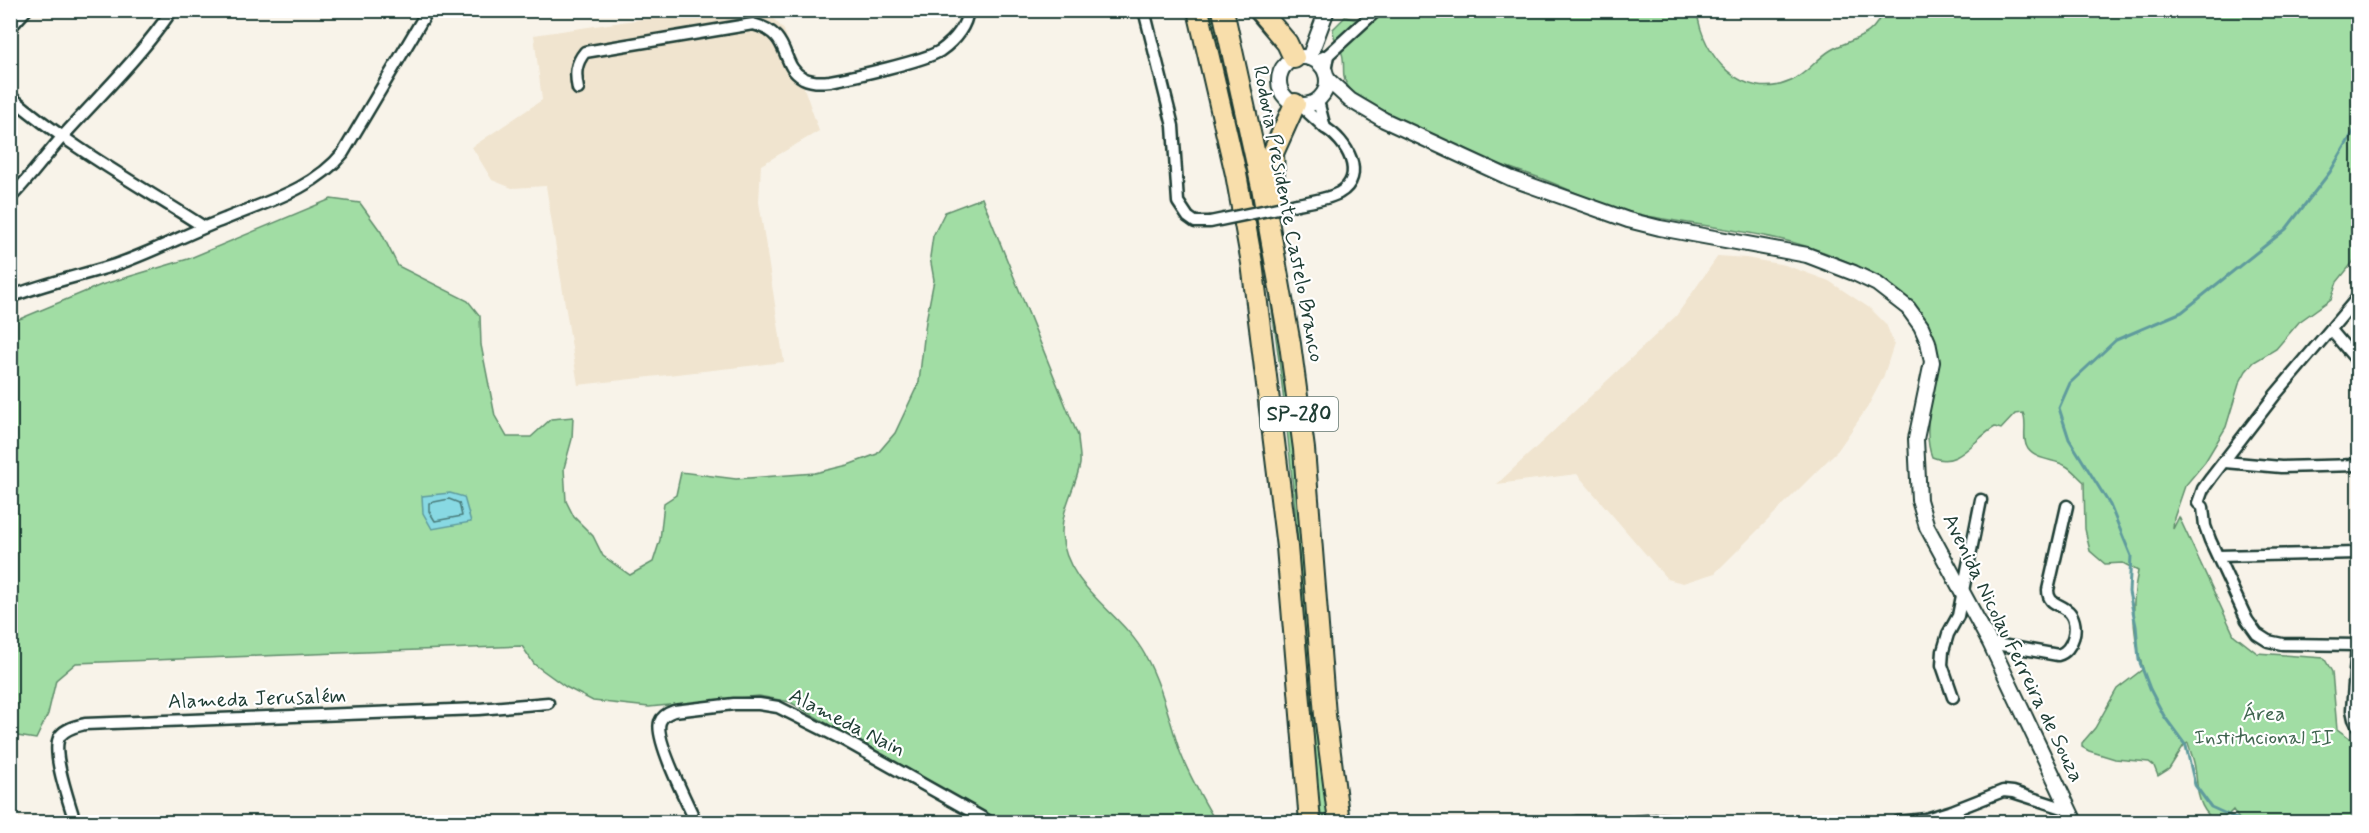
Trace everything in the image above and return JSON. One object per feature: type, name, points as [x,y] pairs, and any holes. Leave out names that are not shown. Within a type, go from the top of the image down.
[{"type":"highway","name":"Rodovia Presidente Castelo Branco","points":[[1198,10],[1236,174],[1257,296],[1287,547],[1310,822]]},
{"type":"highway","name":"Rodovia Presidente Castelo Branco","points":[[1223,10],[1262,187],[1290,344],[1304,449],[1325,715],[1339,822]]},
{"type":"highway","points":[[1259,10],[1287,43],[1312,58]]},
{"type":"highway","points":[[1290,344],[1287,293],[1275,197],[1273,153],[1298,105]]},
{"type":"street","points":[[10,28],[26,10]]},
{"type":"street","points":[[10,198],[63,136],[121,76],[155,36],[172,10]]},
{"type":"street","points":[[10,297],[165,246],[315,180],[333,166],[343,153],[428,10]]},
{"type":"street","points":[[578,89],[575,76],[577,62],[585,52],[753,24],[768,28],[779,39],[794,70],[802,77],[812,81],[828,81],[938,52],[952,41],[963,27],[968,10]]},
{"type":"street","points":[[1144,10],[1173,126],[1178,201],[1188,218],[1195,222],[1210,222],[1297,204],[1339,193],[1350,182],[1354,166],[1349,152],[1325,128],[1283,95],[1279,81],[1283,67],[1312,58],[1377,10]]},
{"type":"street","points":[[1312,58],[1328,10]]},
{"type":"street","points":[[1312,58],[1326,75],[1327,86],[1319,100],[1325,128]]},
{"type":"street","name":"Avenida Nicolau Ferreira de Souza","points":[[1326,75],[1350,100],[1384,120],[1448,150],[1573,202],[1660,228],[1807,255],[1877,284],[1908,308],[1922,326],[1932,362],[1917,439],[1919,500],[1927,527],[1990,643],[2072,816]]},
{"type":"street","points":[[10,96],[32,115],[63,136],[204,227]]},
{"type":"street","points":[[1298,105],[1319,100]]},
{"type":"street","name":"Avenida Nicolau Ferreira de Souza","points":[[1319,100],[1350,100]]},
{"type":"street","points":[[2358,297],[2275,395],[2203,489],[2198,503],[2203,507],[2205,526],[2247,620],[2262,638],[2282,644],[2358,645],[2352,710],[2358,728]]},
{"type":"street","points":[[2331,330],[2358,362]]},
{"type":"street","points":[[2225,462],[2281,467],[2358,465]]},
{"type":"street","points":[[1953,697],[1942,665],[1942,651],[1958,616],[1981,500]]},
{"type":"street","points":[[1990,643],[2058,655],[2064,654],[2070,647],[2074,635],[2071,615],[2052,603],[2048,597],[2067,506]]},
{"type":"street","points":[[2218,556],[2358,554]]},
{"type":"street","name":"Alameda Jerusalém","points":[[75,822],[56,749],[60,736],[70,728],[479,709],[548,703]]},
{"type":"street","name":"Alameda Nain","points":[[696,822],[663,748],[659,731],[660,722],[665,715],[674,711],[734,704],[778,707],[842,739],[990,822]]},
{"type":"street","points":[[1898,822],[1926,819],[2003,791],[2013,792],[2072,816]]},
{"type":"street","points":[[1635,822],[1661,820],[1696,822]]},
{"type":"street","points":[[1576,822],[1611,822]]},
{"type":"shaded area","points":[[696,11],[767,11],[784,30],[819,131],[761,165],[759,202],[784,362],[578,385],[546,186],[512,188],[492,180],[472,147],[542,100],[534,35]]},
{"type":"shaded area","points":[[1718,256],[1785,265],[1829,281],[1871,309],[1886,324],[1894,344],[1883,378],[1867,408],[1838,450],[1715,573],[1683,583],[1667,579],[1577,474],[1497,484],[1676,316]]},
{"type":"green space","name":"Área Institucional II","points":[[1410,10],[1658,10],[1671,13],[1697,11],[1700,28],[1716,59],[1727,71],[1756,86],[1773,86],[1797,78],[1831,50],[1868,32],[1879,20],[1882,11],[2358,11],[2358,256],[2337,282],[2331,299],[2299,322],[2276,349],[2254,362],[2246,371],[2239,384],[2226,427],[2205,462],[2185,486],[2174,518],[2173,529],[2179,517],[2234,635],[2257,653],[2324,658],[2332,672],[2337,729],[2358,744],[2358,820],[2354,822],[2241,822],[2233,810],[2226,817],[2212,818],[2200,801],[2188,743],[2184,745],[2169,769],[2158,776],[2154,766],[2149,762],[2115,759],[2082,747],[2082,743],[2095,728],[2117,689],[2143,669],[2134,620],[2134,596],[2138,571],[2123,563],[2105,564],[2090,551],[2085,529],[2084,482],[2066,466],[2036,456],[2028,449],[2025,441],[2023,413],[2015,414],[2001,429],[1995,427],[1987,432],[1958,456],[1942,460],[1932,457],[1928,430],[1934,373],[1931,349],[1900,299],[1884,283],[1850,263],[1792,242],[1637,214],[1612,207],[1540,178],[1440,143],[1389,119],[1368,105],[1352,91],[1346,82],[1342,54],[1334,38],[1333,29],[1345,17],[1357,19],[1362,17],[1366,11],[1388,17]]},
{"type":"green space","points":[[1208,11],[1215,11],[1234,89],[1287,366],[1328,822],[1318,822],[1295,506],[1273,317],[1245,163]]},
{"type":"green space","points":[[982,198],[1078,436],[1080,464],[1062,525],[1066,553],[1073,570],[1135,639],[1145,655],[1160,689],[1179,749],[1196,787],[1216,822],[998,822],[790,702],[759,696],[649,707],[593,701],[566,687],[534,664],[522,646],[76,663],[56,680],[48,714],[36,739],[11,735],[10,323],[101,285],[188,259],[331,199],[360,203],[381,232],[398,266],[468,301],[480,316],[481,345],[495,416],[507,437],[531,437],[551,419],[573,417],[572,439],[564,468],[566,501],[574,517],[593,536],[603,556],[630,575],[653,562],[660,540],[664,503],[676,495],[681,472],[736,479],[815,473],[848,465],[877,454],[895,433],[919,382],[926,321],[934,280],[930,257],[933,236],[945,212]]},
{"type":"water","points":[[450,493],[464,497],[471,522],[432,529],[423,513],[422,496]]},
{"type":"waterway","points":[[2244,822],[2211,807],[2195,785],[2186,746],[2164,716],[2150,689],[2139,660],[2136,626],[2129,592],[2131,556],[2110,505],[2069,439],[2059,408],[2070,383],[2116,340],[2182,312],[2286,229],[2330,172],[2358,124]]}]
